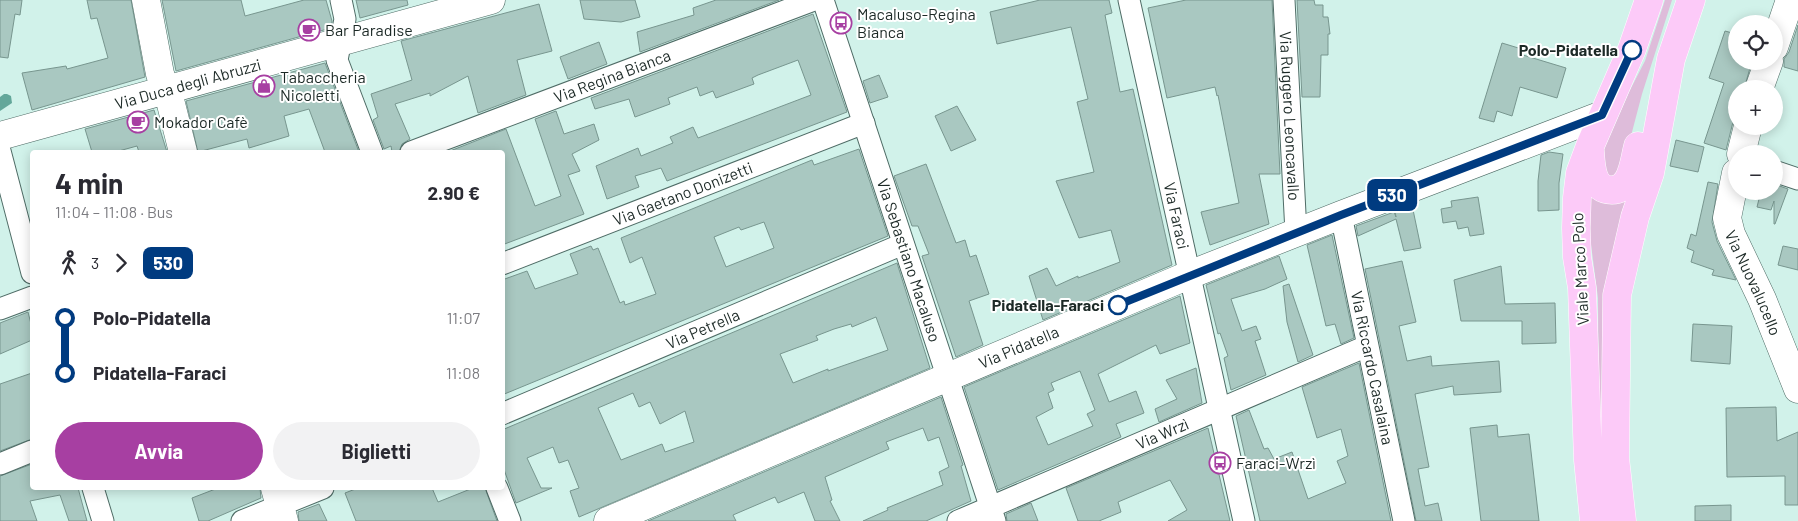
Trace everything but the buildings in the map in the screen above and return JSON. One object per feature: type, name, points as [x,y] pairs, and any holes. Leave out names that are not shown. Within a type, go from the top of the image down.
[{"type":"main road","name":"Viale Marco Polo","points":[[1594,521],[1588,460],[1582,288],[1577,257],[1576,228],[1580,173],[1602,115],[1632,50],[1649,0]]},
{"type":"main road","name":"Viale Marco Polo","points":[[1622,521],[1615,458],[1617,295],[1635,217],[1650,173],[1672,59],[1692,0]]},
{"type":"main road","points":[[1590,146],[1592,172],[1597,184],[1605,189],[1613,190],[1620,188],[1627,181],[1632,171],[1642,131],[1672,59]]},
{"type":"street","points":[[146,0],[160,74],[182,150]]},
{"type":"street","points":[[341,0],[346,19],[337,60],[371,150]]},
{"type":"street","name":"Via Duca degli Abruzzi","points":[[0,136],[491,0]]},
{"type":"street","name":"Via Regina Bianca","points":[[416,150],[814,0]]},
{"type":"street","name":"Via Sebastiano Macaluso","points":[[824,0],[992,514]]},
{"type":"street","name":"Via Faraci","points":[[1129,0],[1244,521]]},
{"type":"street","name":"Via Ruggero Leoncavallo","points":[[1284,0],[1296,233]]},
{"type":"street","points":[[1783,21],[1790,0]]},
{"type":"street","name":"Via Pidatella","points":[[608,521],[1189,275],[1602,115]]},
{"type":"street","name":"Via Gaetano Donizetti","points":[[505,263],[864,122]]},
{"type":"street","points":[[0,151],[30,265]]},
{"type":"street","points":[[1783,174],[1798,179]]},
{"type":"street","name":"Via Nuovalucello","points":[[1731,200],[1727,218],[1731,234],[1762,299],[1798,389]]},
{"type":"street","name":"Via Riccardo Casalaina","points":[[1341,215],[1404,521]]},
{"type":"street","name":"Via Petrella","points":[[505,413],[903,244]]},
{"type":"street","points":[[0,309],[30,298]]},
{"type":"street","name":"Via Wrzì","points":[[958,521],[992,514],[1220,408],[1367,346]]},
{"type":"street","points":[[0,464],[30,452]]},
{"type":"street","points":[[94,490],[103,521]]},
{"type":"street","points":[[242,521],[318,490]]},
{"type":"street","points":[[499,490],[510,521]]},
{"type":"shaded area","points":[[1665,0],[1672,0],[1642,94],[1627,151],[1613,182],[1601,163],[1601,156],[1645,61]]},
{"type":"shaded area","points":[[4,94],[11,96],[12,103],[0,111],[0,97]]},
{"type":"shaded area","points":[[1636,187],[1608,271],[1605,296],[1610,521],[1604,521],[1599,460],[1598,298],[1590,237],[1590,193]]},
{"type":"bus line","name":"530","points":[[1118,305],[1341,215],[1602,115],[1632,50]]},
{"type":"place","name":"Macaluso-Regina Bianca","points":[[841,23]]},
{"type":"place","name":"Bar Paradise","points":[[309,30]]},
{"type":"place","name":"Polo-Pidatella","points":[[1632,50]]},
{"type":"place","name":"Tabaccheria Nicoletti","points":[[264,86]]},
{"type":"place","name":"Mokador Cafè","points":[[138,122]]},
{"type":"place","name":"Pidatella-Faraci","points":[[1118,305]]},
{"type":"place","name":"Faraci-Wrzì","points":[[1220,463]]}]
